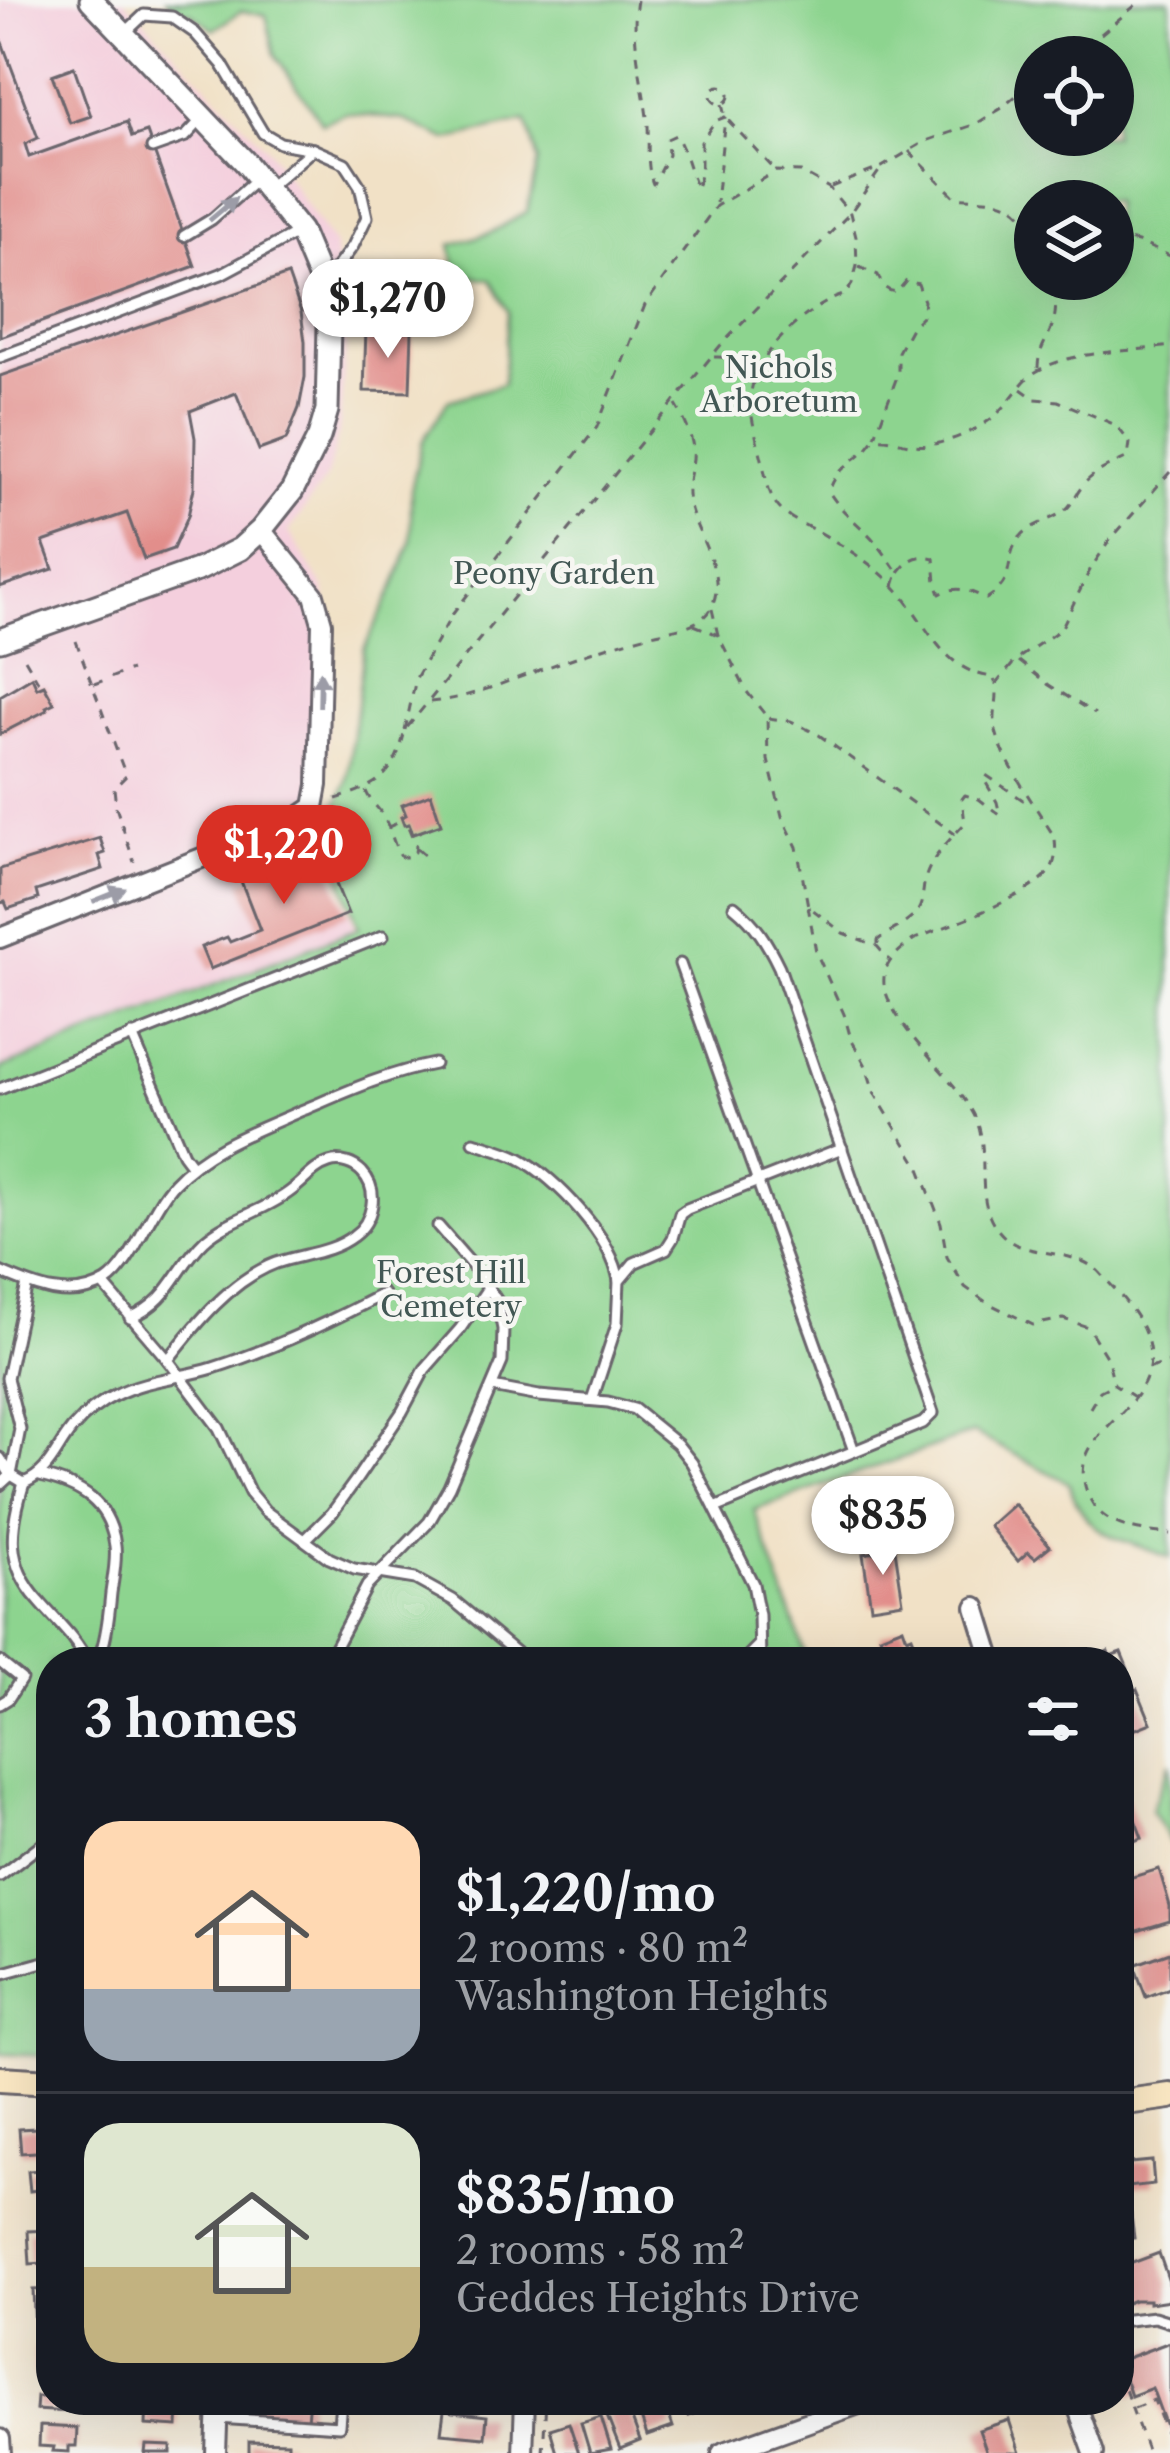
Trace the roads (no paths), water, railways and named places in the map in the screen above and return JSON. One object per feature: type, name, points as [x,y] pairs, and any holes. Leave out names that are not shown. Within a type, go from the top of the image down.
[{"type":"main road","points":[[0,2080],[36,2081]]},
{"type":"main road","points":[[1134,2097],[1170,2096]]},
{"type":"street","points":[[0,640],[200,569],[240,549],[292,491],[327,410],[329,326],[323,286],[300,231],[263,183],[91,0]]},
{"type":"street","points":[[0,938],[292,822],[314,807],[322,623],[314,595],[261,530]]},
{"type":"street","points":[[976,1607],[988,1647]]},
{"type":"street","points":[[216,2453],[218,2415]]},
{"type":"street","points":[[523,2453],[524,2415]]},
{"type":"street","points":[[722,2453],[828,2415]]},
{"type":"street","points":[[1080,2415],[1094,2453]]},
{"type":"street","points":[[0,2440],[1,2453]]},
{"type":"lane","points":[[124,34],[144,15],[172,17],[195,33],[221,64],[263,133],[345,163],[360,186],[367,217],[353,246],[323,286]]},
{"type":"lane","points":[[152,148],[186,136],[204,118]]},
{"type":"lane","points":[[184,236],[313,149]]},
{"type":"lane","points":[[0,356],[221,274],[300,231]]},
{"type":"lane","points":[[715,1508],[923,1423],[933,1413],[779,967],[759,930],[734,906]]},
{"type":"lane","points":[[0,1089],[383,935]]},
{"type":"lane","points":[[680,964],[854,1451]]},
{"type":"lane","points":[[132,1035],[192,1166]]},
{"type":"lane","points":[[0,1272],[56,1292],[103,1284],[118,1273],[171,1186],[218,1148],[379,1078],[434,1064]]},
{"type":"lane","points":[[474,1142],[517,1156],[561,1190],[609,1251],[619,1281],[617,1324],[592,1400]]},
{"type":"lane","points":[[619,1281],[634,1263],[666,1249],[683,1211],[842,1148]]},
{"type":"lane","points":[[130,1318],[162,1298],[212,1234],[279,1198],[328,1163],[339,1161],[359,1169],[372,1189],[372,1207],[358,1233],[340,1245],[276,1263],[247,1278],[207,1314],[168,1360]]},
{"type":"lane","points":[[335,1647],[367,1586],[429,1522],[502,1362],[503,1329],[497,1300],[438,1226]]},
{"type":"lane","points":[[0,1485],[11,1474],[20,1429],[7,1378],[27,1284]]},
{"type":"lane","points":[[103,1284],[219,1428],[250,1493],[265,1511],[341,1563],[415,1579],[453,1600],[508,1647]]},
{"type":"lane","points":[[305,1540],[356,1480],[425,1369],[488,1288]]},
{"type":"lane","points":[[77,1647],[22,1581],[12,1551],[15,1512],[24,1483],[40,1476],[72,1429],[98,1404],[121,1391],[196,1373],[276,1346],[383,1294]]},
{"type":"lane","points":[[492,1387],[634,1408],[677,1444],[692,1463],[753,1584],[758,1646]]},
{"type":"lane","points":[[0,1393],[13,1406]]},
{"type":"lane","points":[[0,1458],[24,1483]]},
{"type":"lane","points":[[40,1476],[67,1482],[93,1498],[109,1522],[116,1549],[102,1647]]},
{"type":"lane","points":[[0,1662],[20,1679],[0,1705]]},
{"type":"lane","points":[[0,1876],[36,1848]]},
{"type":"lane","points":[[0,1974],[36,1964]]},
{"type":"lane","points":[[1134,2319],[1154,2317],[1170,2322]]},
{"type":"lane","points":[[261,2415],[339,2426],[340,2415]]},
{"type":"park label","name":"Nichols Arboretum","points":[[779,386]]},
{"type":"park label","name":"Peony Garden","points":[[554,574]]},
{"type":"park label","name":"Forest Hill Cemetery","points":[[451,1290]]}]
